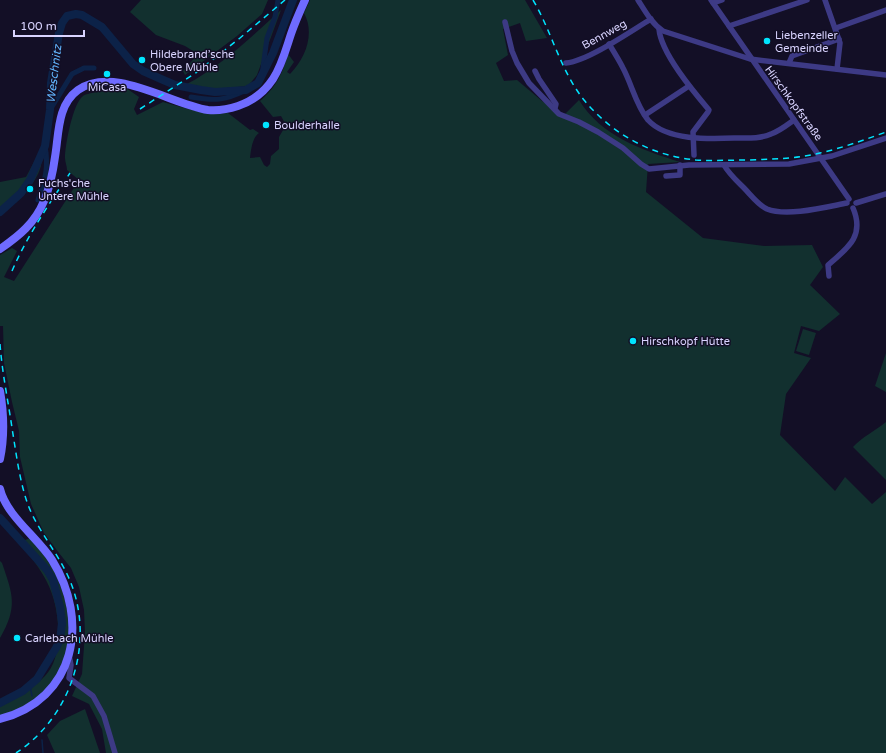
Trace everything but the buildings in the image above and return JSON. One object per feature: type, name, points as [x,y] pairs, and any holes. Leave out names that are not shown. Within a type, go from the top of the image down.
[{"type":"main road","points":[[0,249],[27,228],[41,208],[52,179],[59,122],[63,110],[70,98],[78,91],[94,83],[112,82],[130,85],[192,106],[209,110],[218,110],[242,105],[260,94],[273,80],[305,0]]},
{"type":"main road","points":[[0,391],[4,421],[0,458]]},
{"type":"main road","points":[[0,489],[7,506],[43,548],[61,575],[66,589],[72,618],[73,639],[70,655],[56,682],[37,702],[10,717],[0,719]]},
{"type":"street","points":[[638,0],[659,29],[750,59],[886,75]]},
{"type":"street","points":[[712,2],[722,0]]},
{"type":"street","points":[[729,26],[807,0]]},
{"type":"street","points":[[825,0],[840,43],[837,69]]},
{"type":"street","name":"Hirschkopfstraße","points":[[712,2],[750,59],[822,159],[848,201],[848,206],[854,205]]},
{"type":"street","points":[[836,28],[886,10]]},
{"type":"street","name":"Bennweg","points":[[566,63],[584,58],[651,19]]},
{"type":"street","points":[[505,22],[512,51],[517,63],[529,83],[559,114],[592,129],[623,148],[641,164],[649,168],[680,165],[789,164],[822,159],[886,138]]},
{"type":"street","points":[[659,29],[660,36],[672,60],[689,86],[709,110],[693,132],[694,155]]},
{"type":"street","points":[[789,63],[792,56],[839,39]]},
{"type":"street","points":[[610,44],[645,115],[649,121],[667,132],[700,139],[760,138],[777,131],[794,120]]},
{"type":"street","points":[[535,70],[539,80],[556,104],[554,108]]},
{"type":"street","points":[[645,115],[689,86]]},
{"type":"street","points":[[666,176],[680,175],[680,165]]},
{"type":"street","points":[[724,165],[728,172],[768,209],[778,211],[800,211],[848,201]]},
{"type":"street","points":[[829,276],[828,265],[844,251],[853,240],[858,228],[854,205],[886,194]]},
{"type":"street","points":[[70,655],[71,665],[69,678],[93,696],[104,716],[115,753]]},
{"type":"green space","points":[[141,0],[268,0],[262,14],[237,36],[185,75],[183,71],[198,54],[185,46],[156,35],[130,12]]},
{"type":"green space","points":[[310,0],[525,0],[547,38],[526,41],[520,23],[503,29],[508,55],[496,63],[504,81],[517,80],[542,101],[564,115],[579,100],[588,113],[599,123],[624,140],[637,147],[680,162],[648,164],[646,192],[703,238],[764,246],[812,245],[823,267],[810,285],[840,314],[819,331],[801,326],[794,353],[811,358],[786,394],[780,435],[835,491],[845,477],[872,504],[886,492],[886,753],[106,753],[102,729],[89,704],[72,696],[82,674],[85,633],[84,610],[79,587],[71,568],[44,533],[31,504],[20,457],[19,431],[4,363],[3,326],[0,326],[0,255],[12,248],[17,251],[4,277],[14,281],[79,180],[67,170],[65,152],[73,115],[79,100],[86,95],[96,92],[126,88],[139,97],[134,109],[137,115],[163,102],[204,112],[228,113],[250,130],[253,129],[259,133],[253,141],[250,158],[260,157],[264,165],[267,167],[270,164],[271,156],[279,149],[279,137],[286,125],[281,116],[273,117],[260,101],[278,80],[288,54],[294,62],[287,72],[290,74],[296,68],[304,53],[309,37],[309,29],[304,13]]},
{"type":"green space","points":[[281,10],[257,75],[248,86],[216,89],[185,85],[224,60]]},
{"type":"green space","points":[[42,147],[41,166],[34,181],[19,200],[0,214],[0,182],[26,177]]},
{"type":"green space","points":[[803,329],[816,333],[809,355],[796,351]]},
{"type":"green space","points":[[886,353],[886,392],[875,386]]},
{"type":"green space","points":[[886,422],[886,480],[853,447],[860,440]]},
{"type":"green space","points":[[30,538],[50,564],[62,591],[67,609],[69,626],[68,643],[65,659],[57,674],[46,689],[24,707],[0,716],[0,702],[24,692],[45,676],[55,659],[57,648],[57,614],[52,594],[34,561],[20,542]]},
{"type":"green space","points":[[0,561],[9,584],[12,601],[9,618],[0,638]]},
{"type":"green space","points":[[85,709],[100,753],[55,753],[47,735],[60,721]]},
{"type":"waterway","points":[[262,75],[267,38],[275,17],[278,0]]},
{"type":"waterway","name":"Weschnitz","points":[[0,212],[21,193],[30,180],[45,146],[50,110],[51,83],[59,33],[62,23],[67,16],[76,14],[82,15],[102,27],[133,64],[143,71],[175,85],[215,92],[246,90],[258,83],[273,53],[293,0]]},
{"type":"waterway","points":[[50,110],[72,74],[84,68],[94,68]]},
{"type":"waterway","points":[[191,97],[219,99],[232,96],[246,90]]},
{"type":"waterway","points":[[38,200],[46,173],[47,160],[45,146]]},
{"type":"waterway","name":"Weschnitz","points":[[0,518],[47,570],[53,580],[60,607],[62,623],[60,640],[37,679],[23,691],[0,703]]},
{"type":"waterway","points":[[30,685],[32,696]]},
{"type":"waterway","points":[[42,740],[43,753]]},
{"type":"railway","points":[[140,109],[197,72],[285,0]]},
{"type":"railway","points":[[533,0],[546,25],[562,64],[584,100],[595,112],[620,133],[664,154],[696,160],[784,158],[811,155],[828,151],[886,132]]},
{"type":"railway","points":[[12,271],[31,233],[70,173]]},
{"type":"railway","points":[[0,344],[16,456],[24,493],[35,521],[67,574],[76,598],[80,623],[79,648],[74,672],[66,696],[53,718],[36,737],[16,753]]},
{"type":"place","name":"Liebenzeller Gemeinde","points":[[767,41]]},
{"type":"place","name":"Hildebrand’sche Obere Mühle","points":[[142,60]]},
{"type":"place","name":"MiCasa","points":[[107,74]]},
{"type":"place","name":"Boulderhalle","points":[[266,125]]},
{"type":"place","name":"Fuchs'che Untere Mühle","points":[[30,189]]},
{"type":"place","name":"Hirschkopf Hütte","points":[[633,341]]},
{"type":"place","name":"Carlebach Mühle","points":[[17,638]]}]
